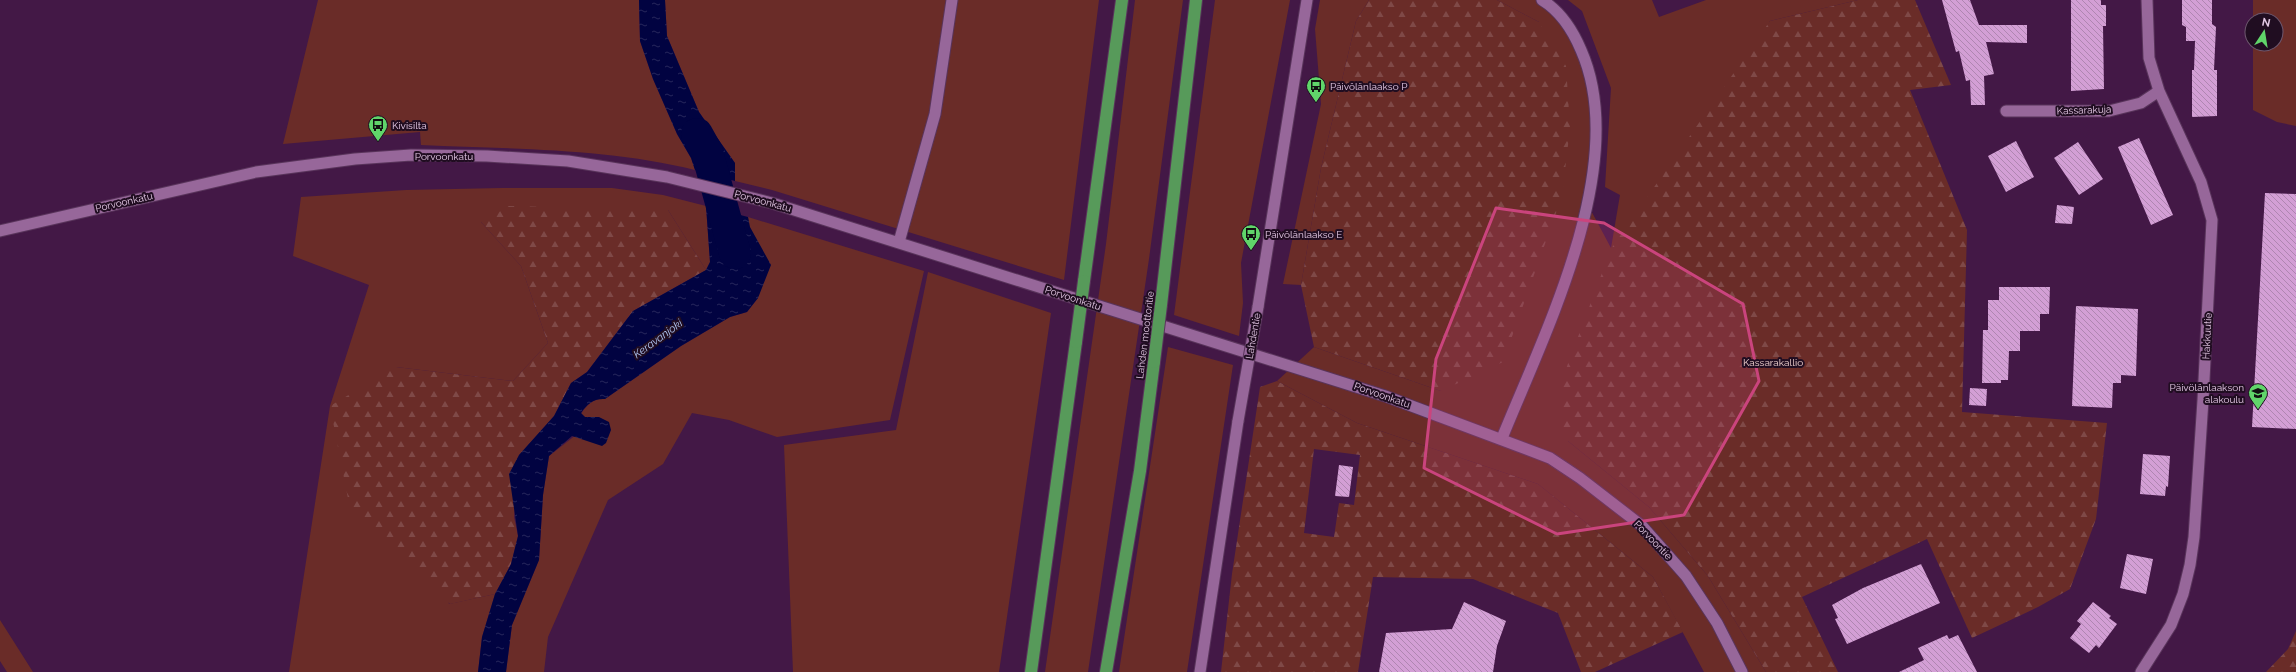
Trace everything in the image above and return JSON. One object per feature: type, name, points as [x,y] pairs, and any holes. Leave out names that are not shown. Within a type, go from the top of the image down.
[{"type":"highway","points":[[1031,672],[1122,0]]},
{"type":"highway","name":"Lahden moottoritie","points":[[1106,672],[1140,471],[1161,305],[1196,0]]},
{"type":"street","points":[[899,242],[935,114],[952,0]]},
{"type":"street","name":"Lahdentie","points":[[1200,672],[1238,421],[1258,307],[1307,0]]},
{"type":"street","points":[[1502,438],[1571,265],[1587,203],[1595,147],[1594,101],[1588,65],[1573,32],[1549,4],[1542,0]]},
{"type":"street","name":"Hakkuutie","points":[[2141,672],[2171,625],[2183,594],[2190,565],[2194,537],[2203,400],[2212,220],[2201,182],[2159,91],[2149,58],[2147,0]]},
{"type":"street","name":"Kassarakuja","points":[[2006,111],[2109,111],[2141,102],[2159,91]]},
{"type":"street","name":"Porvoonkatu","points":[[0,230],[256,172],[355,159],[437,154],[560,160],[668,177],[772,203],[1366,389],[1502,438]]},
{"type":"street","name":"Porvoontie","points":[[1502,438],[1550,458],[1580,478],[1642,526],[1686,576],[1717,623],[1742,672]]},
{"type":"highlighted area","points":[[1496,208],[1604,223],[1743,304],[1759,381],[1684,515],[1557,534],[1424,468],[1436,359]]},
{"type":"green space","points":[[318,0],[639,0],[640,41],[653,79],[677,134],[691,158],[695,170],[628,157],[594,153],[421,145],[420,132],[283,144]]},
{"type":"green space","points":[[665,0],[1099,0],[1064,280],[772,190],[735,181],[735,163],[699,112],[667,36]]},
{"type":"green space","points":[[1135,0],[1183,0],[1149,259],[1088,672],[1045,672],[1106,244]]},
{"type":"green space","points":[[1215,0],[1290,0],[1241,263],[1243,303],[1239,336],[1174,315]]},
{"type":"green space","points":[[1320,0],[1369,0],[1356,21],[1321,168],[1301,285],[1283,284],[1321,104],[1315,29]]},
{"type":"green space","points":[[1369,0],[1497,0],[1539,22],[1566,66],[1570,128],[1562,196],[1503,362],[1441,391],[1314,347],[1301,285],[1321,168],[1356,21]]},
{"type":"green space","points":[[1497,0],[1542,0],[1573,32],[1594,101],[1587,203],[1611,248],[1620,195],[1605,187],[1611,88],[1582,11],[1568,0],[1652,0],[1659,17],[1706,0],[1858,0],[1770,21],[1568,441],[1649,507],[1708,576],[1766,672],[1704,672],[1653,577],[1538,484],[1357,423],[1277,381],[1314,347],[1441,391],[1539,22]]},
{"type":"green space","name":"Kassarakallio","points":[[1858,0],[1915,0],[1951,85],[1910,90],[1967,230],[1962,412],[2107,423],[2096,519],[2070,589],[2038,607],[1972,638],[1927,539],[1802,597],[1838,672],[1766,672],[1708,576],[1649,507],[1568,441],[1561,422],[1563,377],[1611,249],[1770,21]]},
{"type":"green space","points":[[2253,0],[2296,0],[2296,126],[2277,122],[2253,110],[2253,52],[2284,52],[2284,12],[2253,12]]},
{"type":"green space","points":[[612,188],[663,195],[706,206],[710,262],[706,270],[668,210],[481,222],[521,266],[548,343],[513,381],[396,367],[449,604],[495,594],[482,637],[478,672],[289,672],[330,406],[369,285],[293,256],[301,197],[406,190]]},
{"type":"green space","points":[[509,206],[668,210],[706,270],[633,311],[587,372],[571,383],[554,416],[519,455],[514,517],[518,536],[511,564],[495,594],[450,604],[351,514],[330,406],[396,367],[513,381],[548,343],[521,266],[481,222]]},
{"type":"green space","points":[[748,217],[924,271],[890,420],[777,437],[729,420],[692,413],[663,464],[608,500],[548,637],[544,672],[506,672],[512,625],[539,560],[543,495],[549,456],[599,417],[585,417],[581,414],[591,402],[605,399],[681,346],[730,317],[747,312],[758,298]]},
{"type":"green space","points":[[928,272],[1051,313],[999,672],[793,672],[784,445],[896,430]]},
{"type":"green space","points":[[1168,347],[1233,365],[1187,672],[1119,672]]},
{"type":"green space","points":[[1277,381],[1357,423],[1538,484],[1653,577],[1683,632],[1595,672],[1581,672],[1558,613],[1473,579],[1373,577],[1358,672],[1221,672],[1232,574],[1260,387]],"holes":[[[1314,449],[1360,455],[1354,505],[1339,503],[1334,537],[1304,533]]]},
{"type":"green space","points":[[0,620],[33,672],[7,672],[0,661]]},
{"type":"green space","points":[[2296,631],[2296,672],[2266,672],[2288,649]]},
{"type":"water","points":[[639,0],[665,0],[667,36],[699,112],[735,163],[735,181],[695,170],[691,158],[677,134],[653,79],[640,41]]},
{"type":"water","points":[[706,206],[748,217],[750,227],[771,265],[758,298],[747,312],[730,317],[681,346],[605,399],[597,400],[588,404],[583,410],[581,413],[585,417],[599,417],[609,422],[611,430],[606,443],[602,446],[572,436],[549,456],[543,495],[539,560],[512,625],[506,672],[478,672],[482,637],[495,594],[511,564],[518,536],[509,474],[519,455],[554,416],[571,383],[587,372],[633,311],[706,270],[710,262]]},
{"type":"building","points":[[1942,0],[1970,0],[1979,25],[2027,25],[2027,43],[1986,42],[1994,74],[1984,76],[1985,105],[1971,105],[1970,80],[1966,81],[1959,51],[1956,52]]},
{"type":"building","points":[[2071,0],[2101,0],[2101,5],[2106,5],[2106,26],[2103,26],[2104,89],[2071,91]]},
{"type":"building","points":[[2182,0],[2212,0],[2212,24],[2216,27],[2214,70],[2217,70],[2217,116],[2192,117],[2192,70],[2194,70],[2195,41],[2186,41],[2186,27],[2182,25]]},
{"type":"building","points":[[2139,138],[2173,215],[2151,225],[2118,147]]},
{"type":"building","points":[[2016,141],[2034,177],[2006,192],[1988,156]]},
{"type":"building","points":[[2078,142],[2103,179],[2079,195],[2054,158]]},
{"type":"building","points":[[2265,193],[2296,194],[2296,429],[2252,427]]},
{"type":"building","points":[[2057,205],[2074,207],[2072,224],[2055,223]]},
{"type":"building","points":[[1999,287],[2050,287],[2049,314],[2040,314],[2040,331],[2020,331],[2020,351],[2009,351],[2008,380],[2001,380],[2001,383],[1982,383],[1983,330],[1988,330],[1988,300],[1999,300]]},
{"type":"building","points":[[2076,306],[2138,309],[2136,376],[2121,375],[2121,383],[2113,383],[2112,408],[2072,406]]},
{"type":"building","points":[[1970,388],[1987,389],[1986,406],[1969,405]]},
{"type":"building","points":[[2143,454],[2170,456],[2168,487],[2166,486],[2165,496],[2140,494]]},
{"type":"building","points":[[1339,465],[1353,467],[1349,497],[1335,496]]},
{"type":"building","points":[[2127,554],[2153,559],[2146,594],[2120,588]]},
{"type":"building","points":[[1921,564],[1940,603],[1847,644],[1835,619],[1838,618],[1832,605],[1863,588]]},
{"type":"building","points":[[1464,602],[1506,621],[1497,646],[1493,672],[1379,672],[1386,633],[1452,629]]},
{"type":"building","points":[[2093,602],[2111,616],[2109,618],[2117,624],[2099,648],[2096,645],[2089,653],[2070,638],[2081,624],[2077,621]]},
{"type":"building","points":[[1947,635],[1949,639],[1958,635],[1977,672],[1899,672],[1924,660],[1918,648]]},
{"type":"waterway","name":"Keravanjoki","points":[[697,134],[707,152],[735,253]]},
{"type":"place","name":"Päivölänlaakso P","points":[[1316,103]]},
{"type":"place","name":"Kivisilta","points":[[378,142]]},
{"type":"place","name":"Päivölänlaakso E","points":[[1251,251]]},
{"type":"place","name":"Päivölänlaakson alakoulu","points":[[2258,410]]}]
